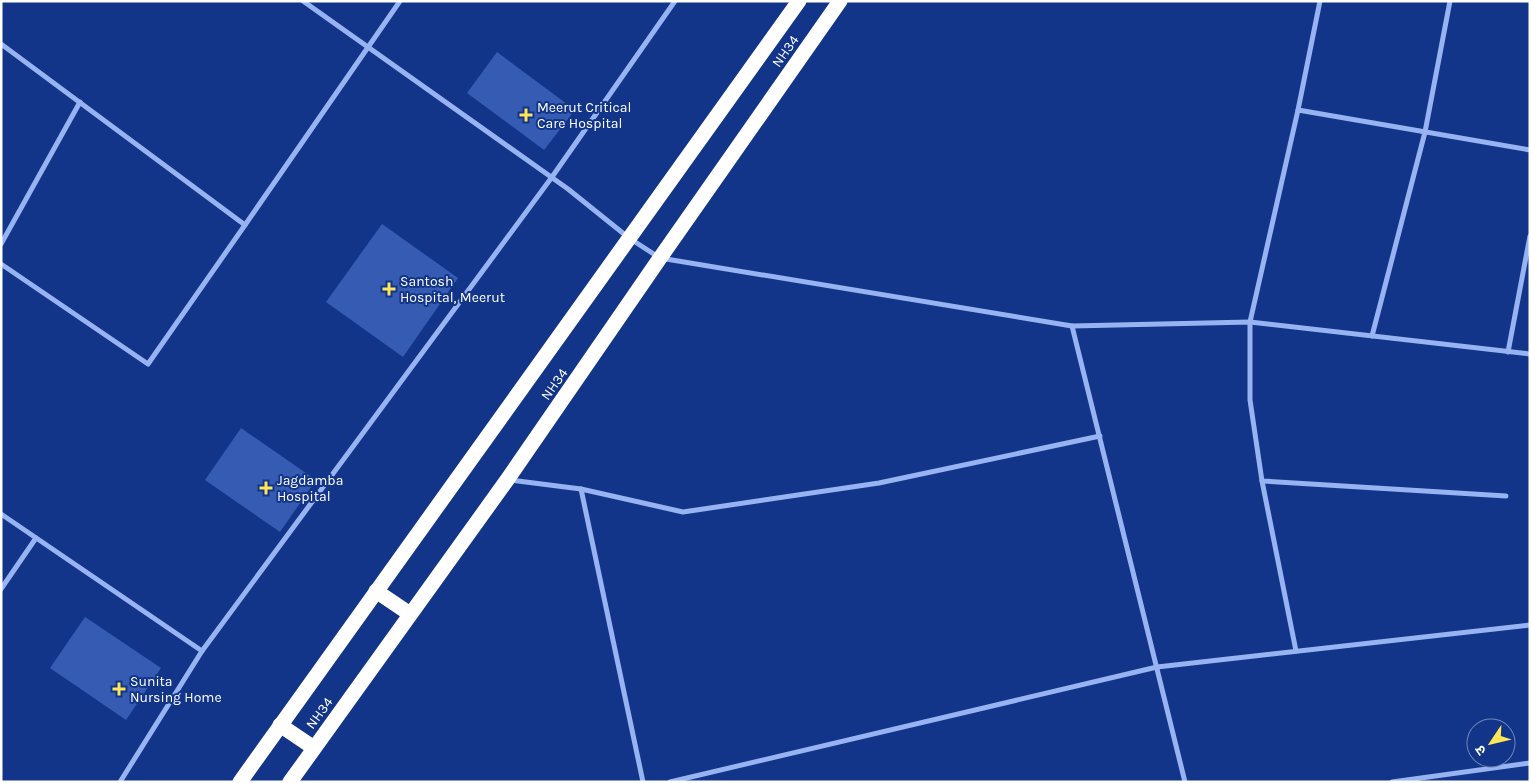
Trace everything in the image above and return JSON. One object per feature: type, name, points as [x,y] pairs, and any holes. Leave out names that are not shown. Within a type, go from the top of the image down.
[{"type":"highway","name":"NH34","points":[[240,782],[799,1]]},
{"type":"highway","name":"NH34","points":[[290,782],[507,480],[840,1]]},
{"type":"highway","points":[[376,591],[410,614]]},
{"type":"highway","points":[[280,725],[314,748]]},
{"type":"street","points":[[303,1],[568,188],[629,238],[660,258],[1072,326],[1250,322],[1530,354]]},
{"type":"street","points":[[1,264],[148,364],[400,1]]},
{"type":"street","points":[[120,782],[202,651],[552,177],[675,1]]},
{"type":"street","points":[[1296,651],[1262,481],[1250,400],[1250,322],[1298,110],[1320,1]]},
{"type":"street","points":[[1372,336],[1425,132],[1450,1]]},
{"type":"street","points":[[1,44],[245,225]]},
{"type":"street","points":[[1,244],[80,102]]},
{"type":"street","points":[[1298,110],[1530,150]]},
{"type":"street","points":[[1508,352],[1530,236]]},
{"type":"street","points":[[1072,326],[1185,782]]},
{"type":"street","points":[[507,480],[581,489],[683,512],[879,483],[1100,436]]},
{"type":"street","points":[[1262,481],[1506,496]]},
{"type":"street","points":[[581,489],[643,782]]},
{"type":"street","points":[[1,514],[202,651]]},
{"type":"street","points":[[1,589],[36,538]]},
{"type":"street","points":[[670,782],[1157,667],[1530,625]]},
{"type":"street","points":[[1392,782],[1530,763]]},
{"type":"building","points":[[497,52],[575,110],[544,150],[467,93]]},
{"type":"building","points":[[382,224],[458,278],[403,357],[326,302]]},
{"type":"building","points":[[241,428],[316,480],[280,532],[205,480]]},
{"type":"building","points":[[85,617],[161,668],[126,720],[50,668]]},
{"type":"place","name":"Meerut Critical Care Hospital","points":[[526,115]]},
{"type":"place","name":"Santosh Hospital, Meerut","points":[[389,289]]},
{"type":"place","name":"Jagdamba Hospital","points":[[266,488]]},
{"type":"place","name":"Sunita Nursing Home","points":[[119,689]]}]
